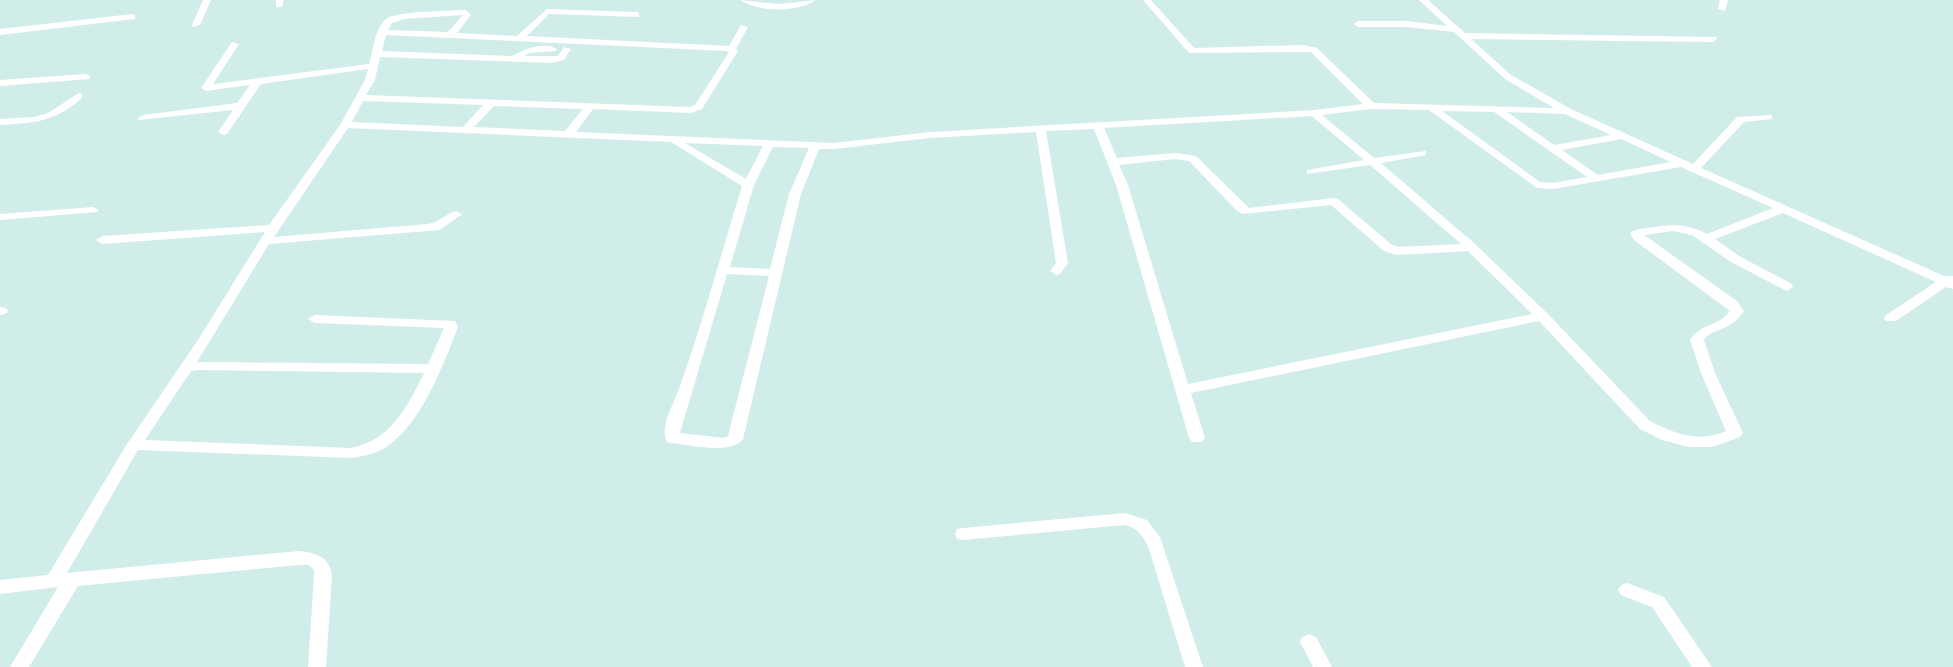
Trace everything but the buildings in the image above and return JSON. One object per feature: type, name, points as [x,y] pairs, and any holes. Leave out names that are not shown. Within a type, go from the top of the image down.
[{"type":"street","points":[[196,25],[207,0]]},
{"type":"street","points":[[744,0],[767,6],[802,4],[812,0]]},
{"type":"street","points":[[1147,0],[1192,51],[1303,48],[1314,50],[1371,106]]},
{"type":"street","points":[[1423,0],[1508,77],[1567,111],[1784,208],[1841,237],[1950,281]]},
{"type":"street","points":[[519,39],[547,11],[636,15]]},
{"type":"street","points":[[53,581],[135,445],[273,228],[345,125],[361,98],[375,60],[382,32],[389,21],[466,12],[467,15],[450,36]]},
{"type":"street","points":[[0,32],[132,17]]},
{"type":"street","points":[[1358,24],[1407,24],[1458,33],[1713,39]]},
{"type":"street","points":[[361,98],[696,109],[733,52],[732,48],[744,27]]},
{"type":"street","points":[[382,32],[732,48]]},
{"type":"street","points":[[235,44],[206,88],[257,82],[375,60],[556,60],[561,58],[567,50],[531,49],[513,59]]},
{"type":"street","points":[[0,83],[86,77]]},
{"type":"street","points":[[222,132],[257,82]]},
{"type":"street","points":[[0,122],[50,117],[62,112],[80,96]]},
{"type":"street","points":[[466,130],[492,102]]},
{"type":"street","points":[[143,118],[241,106]]},
{"type":"street","points":[[568,135],[590,106]]},
{"type":"street","points":[[345,125],[815,146],[857,145],[930,135],[1314,112],[1371,106],[1567,111]]},
{"type":"street","points":[[1432,108],[1537,185],[1553,186],[1683,163]]},
{"type":"street","points":[[1497,110],[1596,178]]},
{"type":"street","points":[[1314,112],[1447,224],[1542,316],[1645,425],[1659,433],[1690,444],[1723,439],[1735,433],[1708,373],[1697,340],[1702,332],[1720,327],[1733,318],[1737,311],[1732,304],[1638,237],[1636,233],[1678,227],[1687,228],[1706,238],[1735,259],[1787,287]]},
{"type":"street","points":[[1695,168],[1741,118],[1768,117]]},
{"type":"street","points":[[1098,126],[1122,185],[1197,438]]},
{"type":"street","points":[[1041,129],[1062,263],[1056,271]]},
{"type":"street","points":[[1553,148],[1621,136]]},
{"type":"street","points":[[673,140],[748,185]]},
{"type":"street","points":[[769,144],[748,185],[672,429],[672,438],[726,443],[735,439],[795,194],[815,146]]},
{"type":"street","points":[[1311,172],[1422,153]]},
{"type":"street","points":[[1113,162],[1187,156],[1201,165],[1241,209],[1247,212],[1334,201],[1388,248],[1397,251],[1471,247]]},
{"type":"street","points":[[1706,238],[1784,208]]},
{"type":"street","points":[[0,217],[93,210]]},
{"type":"street","points":[[265,241],[426,228],[440,226],[456,214]]},
{"type":"street","points":[[102,240],[273,228]]},
{"type":"street","points":[[722,270],[777,273]]},
{"type":"street","points":[[1892,318],[1950,281]]},
{"type":"street","points":[[1183,390],[1542,316]]},
{"type":"street","points":[[135,445],[213,446],[340,453],[360,452],[390,437],[407,414],[433,369],[451,327],[450,324],[315,319]]},
{"type":"street","points":[[186,368],[200,366],[433,369]]},
{"type":"street","points":[[963,534],[1125,519],[1142,523],[1149,530],[1157,549],[1194,667]]},
{"type":"street","points":[[0,587],[287,559],[313,559],[322,567],[323,575],[317,667]]},
{"type":"street","points":[[20,667],[73,579]]},
{"type":"street","points":[[1627,590],[1658,602],[1703,667]]},
{"type":"street","points":[[1309,642],[1323,667]]}]
